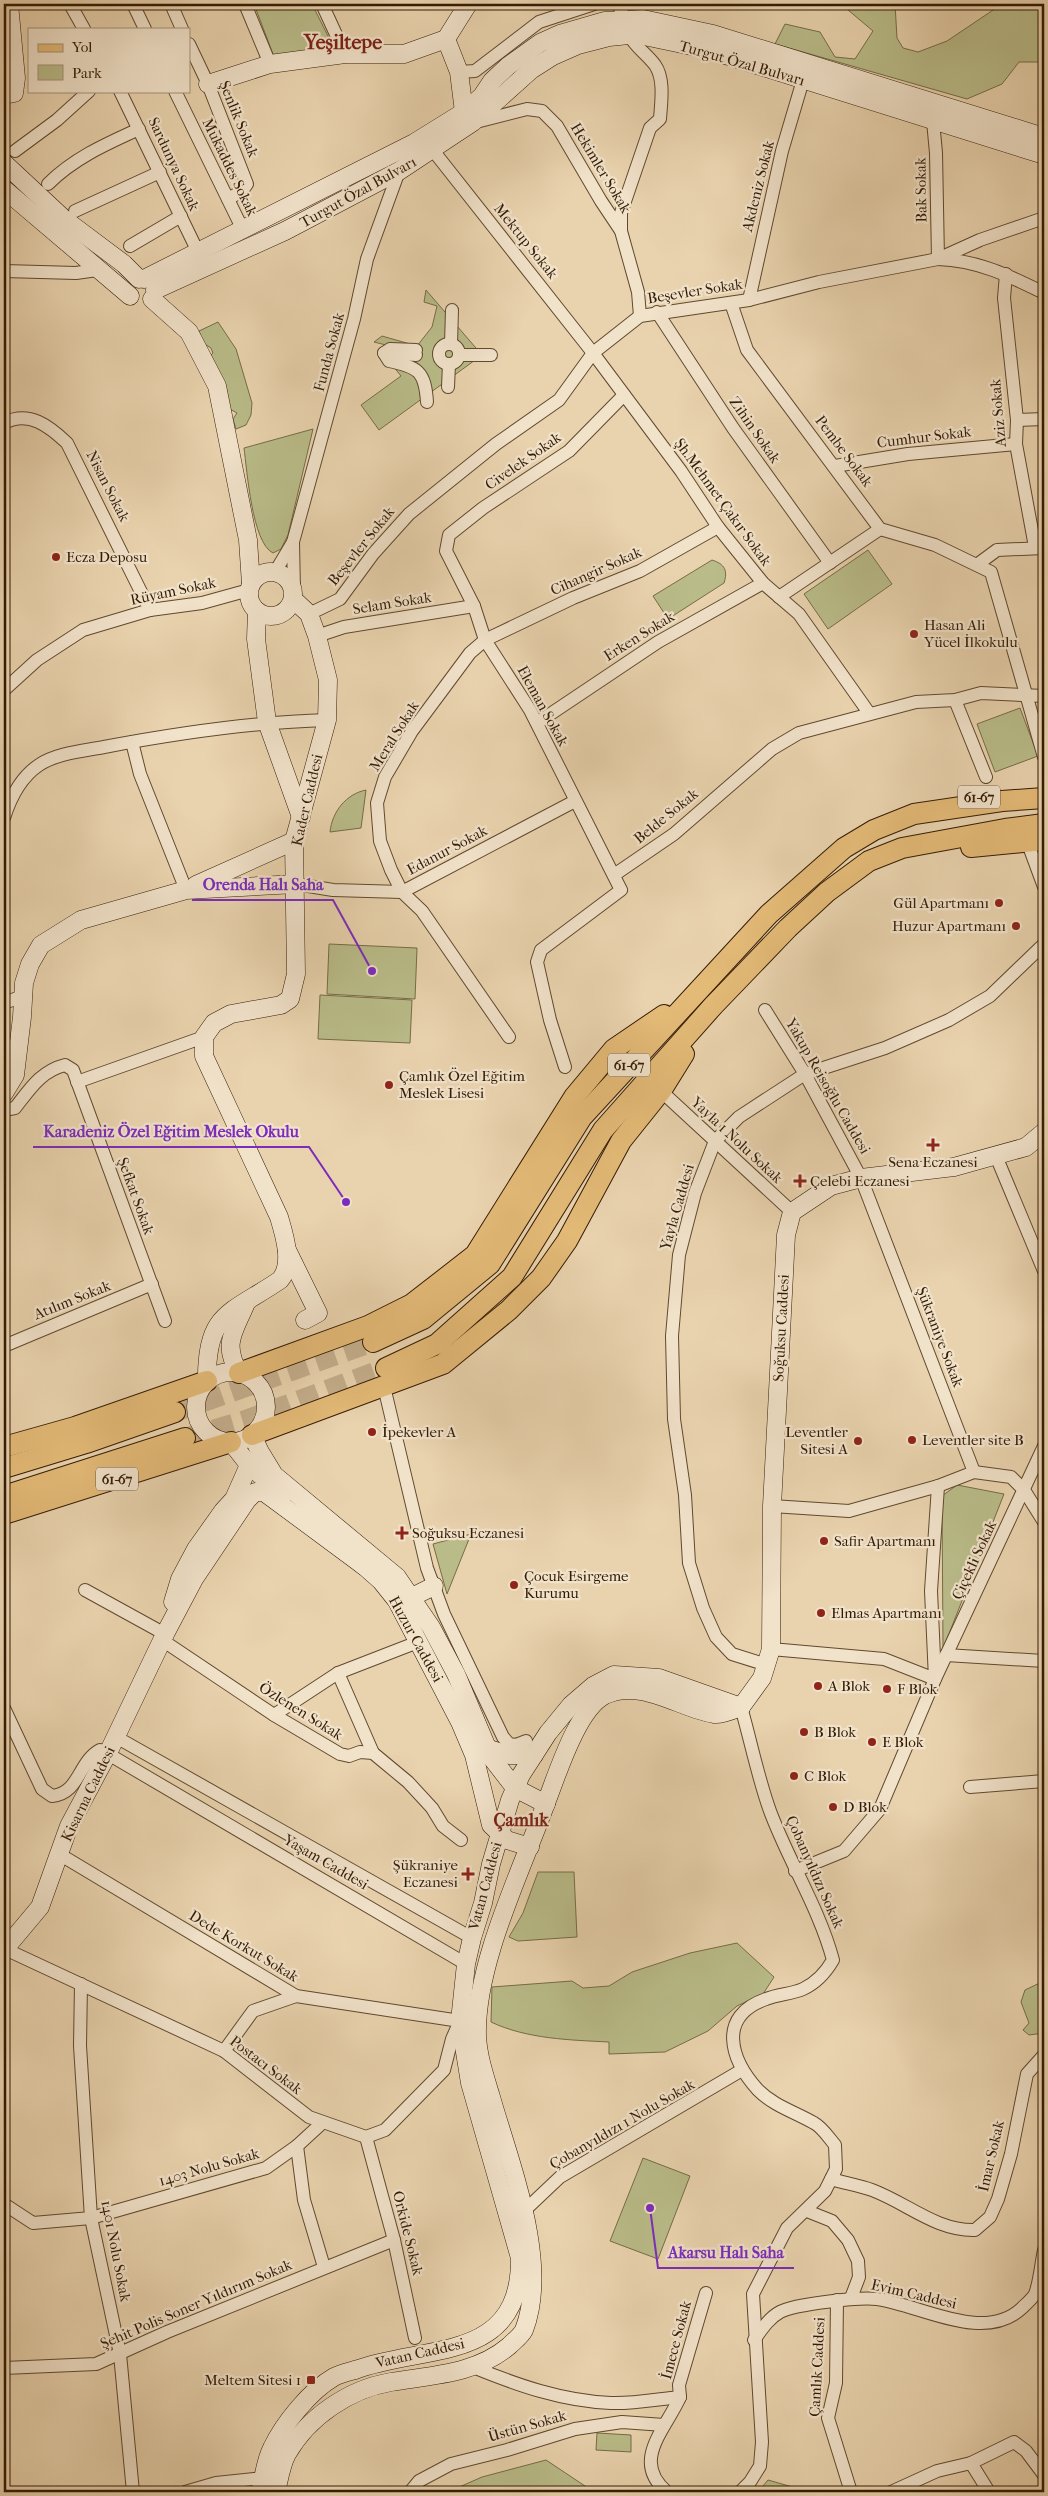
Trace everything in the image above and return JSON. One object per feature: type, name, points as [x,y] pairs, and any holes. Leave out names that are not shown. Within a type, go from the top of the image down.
[{"type":"main road","name":"61-67","points":[[373,1342],[423,1319],[490,1264],[582,1117],[769,914],[844,848],[874,830],[914,814],[985,795],[1044,785]]},
{"type":"main road","name":"61-67","points":[[914,814],[1002,801],[1044,798]]},
{"type":"main road","name":"61-67","points":[[386,1368],[437,1344],[512,1278],[603,1130],[713,1006],[814,905],[869,861],[902,848],[1005,829],[1044,824]]},
{"type":"main road","name":"61-67","points":[[814,905],[872,873],[905,859],[948,849],[1035,841]]},
{"type":"main road","name":"61-67","points":[[239,1373],[368,1326],[412,1304],[475,1255],[574,1098],[614,1049],[693,995]]},
{"type":"main road","name":"61-67","points":[[252,1435],[443,1364],[509,1310],[541,1278],[567,1241],[621,1141],[661,1092],[713,1006]]},
{"type":"main road","name":"61-67","points":[[4,1447],[75,1427],[207,1381]]},
{"type":"main road","points":[[4,1468],[86,1443],[175,1412]]},
{"type":"main road","name":"61-67","points":[[4,1496],[185,1438]]},
{"type":"main road","name":"61-67","points":[[4,1514],[231,1442]]},
{"type":"street","points":[[4,95],[14,93],[16,78],[9,4]]},
{"type":"street","points":[[70,4],[83,28]]},
{"type":"street","points":[[133,4],[145,28]]},
{"type":"street","points":[[171,4],[182,28]]},
{"type":"street","points":[[245,4],[270,64]]},
{"type":"street","points":[[322,4],[345,54]]},
{"type":"street","points":[[208,84],[270,64],[345,54],[404,54],[446,39],[468,4]]},
{"type":"street","points":[[459,72],[475,71],[539,22],[594,4]]},
{"type":"street","name":"Turgut Özal Bulvarı","points":[[612,4],[622,15],[706,49],[1044,154]]},
{"type":"street","points":[[621,230],[621,213],[650,128],[660,119],[660,82],[656,66],[635,46],[622,15]]},
{"type":"street","name":"Turgut Özal Bulvarı","points":[[148,287],[198,252],[428,144],[469,117],[552,56],[578,44],[622,15],[665,22],[713,34],[1044,137]]},
{"type":"street","points":[[446,39],[459,72],[469,117]]},
{"type":"street","name":"Şenlik Sokak","points":[[190,46],[208,84],[247,184],[242,191],[228,199]]},
{"type":"street","name":"Akdeniz Sokak","points":[[749,300],[778,168],[803,80]]},
{"type":"street","points":[[88,92],[57,120],[7,155],[64,219],[124,264],[148,287]]},
{"type":"street","name":"Sardunya Sokak","points":[[120,92],[198,252]]},
{"type":"street","name":"Mukaddes Sokak","points":[[175,92],[243,230]]},
{"type":"street","name":"Hekimler Sokak","points":[[469,117],[527,109],[542,111],[557,126],[601,202],[621,230],[638,292],[640,316]]},
{"type":"street","name":"Bak Sokak","points":[[933,121],[936,154],[938,259]]},
{"type":"street","points":[[48,184],[62,170],[81,157],[139,129]]},
{"type":"street","name":"Turgut Özal Bulvarı","points":[[148,287],[285,231],[399,171],[428,144]]},
{"type":"street","name":"Mektup Sokak","points":[[428,144],[593,353]]},
{"type":"street","name":"Funda Sokak","points":[[293,595],[293,542],[354,319],[368,259],[399,171]]},
{"type":"street","points":[[75,211],[160,172]]},
{"type":"street","name":"Turgut Özal Bulvarı","points":[[4,188],[136,303],[141,305],[150,302],[148,287]]},
{"type":"street","points":[[130,246],[181,216]]},
{"type":"street","name":"Beşevler Sokak","points":[[309,614],[340,599],[373,554],[408,514],[496,444],[559,400],[593,353],[640,316],[749,300],[819,282],[938,259],[980,240],[1044,218]]},
{"type":"street","points":[[938,259],[960,260],[1006,274],[1044,293]]},
{"type":"street","points":[[4,271],[76,273],[97,270]]},
{"type":"street","name":"Aziz Sokak","points":[[1006,274],[1004,298],[1016,420],[1016,444],[1039,548]]},
{"type":"street","name":"Kader Caddesi","points":[[148,287],[188,332],[217,386],[248,540],[252,605],[257,611]]},
{"type":"street","name":"Pembe Sokak","points":[[731,303],[747,350],[880,529]]},
{"type":"street","points":[[451,344],[452,310]]},
{"type":"street","name":"Zihin Sokak","points":[[657,312],[733,428],[830,563]]},
{"type":"street","points":[[427,354],[443,390],[424,380],[416,369],[389,361],[384,353],[427,354],[458,360],[460,355],[457,347],[451,344],[444,345],[427,354]]},
{"type":"street","name":"Şh.Mehmet Çakır Sokak","points":[[593,353],[681,471],[718,527],[763,583],[799,614],[869,713]]},
{"type":"street","points":[[460,355],[491,355]]},
{"type":"street","points":[[424,380],[427,402]]},
{"type":"street","name":"Civelek Sokak","points":[[446,552],[448,535],[483,508],[568,451],[624,395]]},
{"type":"street","name":"Nisan Sokak","points":[[4,423],[12,419],[29,419],[49,426],[67,443],[150,610]]},
{"type":"street","points":[[1016,420],[1044,419]]},
{"type":"street","name":"Cumhur Sokak","points":[[835,466],[908,454],[1016,444]]},
{"type":"street","name":"Cihangir Sokak","points":[[485,640],[573,598],[640,571],[718,527]]},
{"type":"street","points":[[779,596],[880,529],[936,545],[978,564],[991,572],[1028,695],[1034,728],[1044,757]]},
{"type":"street","name":"Kader Caddesi","points":[[204,1037],[214,1023],[231,1014],[281,1005],[290,1000],[296,974],[294,841],[327,720],[328,680],[317,636],[309,614],[293,595],[290,583],[284,576],[270,573],[248,540]]},
{"type":"street","name":"Funda Sokak","points":[[270,573],[293,542]]},
{"type":"street","points":[[978,564],[997,550],[1039,548]]},
{"type":"street","name":"Eleman Sokak","points":[[446,552],[474,606],[485,640],[536,723],[574,801],[614,875]]},
{"type":"street","points":[[250,587],[270,573]]},
{"type":"street","name":"Erken Sokak","points":[[536,723],[658,642],[763,583]]},
{"type":"street","name":"Rüyam Sokak","points":[[4,690],[37,660],[83,630],[150,610],[202,603],[250,587]]},
{"type":"street","points":[[293,595],[291,605],[282,614],[269,616],[257,611],[256,639],[267,722],[301,817]]},
{"type":"street","name":"Selam Sokak","points":[[317,636],[344,627],[474,606]]},
{"type":"street","name":"Meral Sokak","points":[[485,640],[470,653],[412,731],[385,777],[377,803],[380,841],[402,892],[422,911],[510,1037]]},
{"type":"street","name":"Belde Sokak","points":[[614,875],[674,834],[772,748],[799,732],[916,702],[955,700],[981,693],[1044,696]]},
{"type":"street","points":[[955,700],[986,777]]},
{"type":"street","points":[[4,812],[20,784],[38,765],[60,756],[132,742],[267,722],[327,720]]},
{"type":"street","points":[[132,742],[140,774],[186,890]]},
{"type":"street","name":"Edanur Sokak","points":[[296,884],[333,890],[402,892],[574,801]]},
{"type":"street","points":[[4,1093],[15,1075],[24,983],[30,964],[41,945],[81,920],[186,890],[294,841]]},
{"type":"street","points":[[1035,841],[1044,888]]},
{"type":"street","points":[[565,1067],[552,1029],[538,962],[541,950],[622,890],[614,875]]},
{"type":"street","points":[[186,890],[296,884]]},
{"type":"street","name":"Yayla Caddesi","points":[[935,1679],[884,1659],[769,1657],[732,1654],[716,1637],[702,1608],[689,1563],[685,1495],[674,1419],[672,1336],[679,1255],[695,1193],[715,1141],[739,1117],[805,1074],[885,1048],[949,1020],[990,996],[1044,944]]},
{"type":"street","points":[[4,1003],[23,996]]},
{"type":"street","name":"Yakup Reisoğlu Caddesi","points":[[765,1010],[805,1074],[861,1178]]},
{"type":"street","points":[[4,1110],[15,1108],[33,1085],[50,1069],[65,1065],[73,1070],[77,1082],[204,1037],[204,1056],[279,1217],[286,1250],[318,1313],[306,1320]]},
{"type":"street","name":"Şefkat Sokak","points":[[77,1082],[165,1321]]},
{"type":"street","name":"Yayla 1 Nolu Sokak","points":[[661,1092],[792,1212]]},
{"type":"street","points":[[792,1212],[832,1186],[861,1178],[954,1167],[1026,1147],[1044,1132]]},
{"type":"street","points":[[996,1156],[1044,1271]]},
{"type":"street","name":"Şükraniye Sokak","points":[[861,1178],[974,1472]]},
{"type":"street","name":"Soğuksu Caddesi","points":[[741,1707],[756,1687],[769,1657],[772,1506],[786,1235],[792,1212]]},
{"type":"street","points":[[231,1442],[219,1440],[208,1434],[198,1420],[196,1402],[199,1391],[207,1381],[207,1356],[211,1335],[230,1311],[246,1303],[284,1276],[286,1250]]},
{"type":"street","name":"Atılım Sokak","points":[[4,1346],[152,1284]]},
{"type":"street","points":[[246,1303],[229,1346],[239,1373],[249,1377],[263,1394],[264,1416],[260,1426],[252,1435]]},
{"type":"street","name":"61-67","points":[[207,1381],[217,1375],[239,1373]]},
{"type":"street","points":[[386,1395],[416,1527],[434,1586],[468,1666],[499,1730],[508,1744],[530,1748]]},
{"type":"street","name":"61-67","points":[[231,1442],[242,1440],[252,1435]]},
{"type":"street","name":"Huzur Caddesi","points":[[252,1435],[264,1461],[274,1474],[397,1577],[412,1597],[456,1674],[486,1748],[515,1788]]},
{"type":"street","name":"Huzur Caddesi","points":[[231,1442],[249,1465],[381,1581],[397,1601],[467,1739],[474,1755],[488,1820],[500,1832]]},
{"type":"street","name":"Çiçekli Sokak","points":[[795,1872],[844,1850],[880,1809],[935,1679],[1044,1446]]},
{"type":"street","points":[[164,1635],[180,1579],[196,1549],[240,1488],[249,1465]]},
{"type":"street","points":[[772,1506],[849,1511],[938,1486],[974,1472],[1011,1477],[1024,1490],[1044,1522]]},
{"type":"street","points":[[935,1679],[931,1591],[938,1486]]},
{"type":"street","points":[[164,1635],[194,1579],[247,1500],[255,1492],[264,1492],[364,1566]]},
{"type":"street","points":[[412,1597],[434,1586]]},
{"type":"street","name":"Özlenen Sokak","points":[[85,1590],[164,1635],[274,1715],[340,1754],[349,1756],[360,1752],[373,1753]]},
{"type":"street","name":"Kisarna Caddesi","points":[[4,1949],[40,1907],[69,1826],[108,1753],[164,1635]]},
{"type":"street","points":[[274,1715],[338,1673],[418,1642]]},
{"type":"street","points":[[946,1655],[1044,1661]]},
{"type":"street","points":[[338,1673],[373,1753],[408,1782],[432,1808],[443,1826],[461,1840]]},
{"type":"street","name":"Vatan Caddesi","points":[[262,2485],[271,2449],[301,2404],[334,2377],[380,2361],[456,2348],[482,2336],[501,2322],[512,2305],[520,2283],[520,2258],[470,2083],[460,2020],[466,1964],[472,1938],[483,1904],[500,1832],[530,1748],[571,1705],[593,1686],[614,1675],[659,1678],[741,1707]]},
{"type":"street","name":"Vatan Caddesi","points":[[276,2492],[285,2456],[311,2422],[347,2396],[387,2382],[452,2373],[473,2367],[500,2353],[523,2333],[532,2298],[532,2260],[523,2212],[478,2054],[477,2035],[482,1984],[569,1742],[591,1706],[602,1697],[618,1690],[656,1694],[717,1715],[741,1707]]},
{"type":"street","name":"Çobanyıldızı Sokak","points":[[741,1707],[770,1810],[795,1872],[825,1930],[833,1960],[825,1973],[803,1989],[766,1999],[742,2011],[733,2028],[734,2048],[742,2070],[760,2091],[780,2107],[816,2124],[835,2145],[836,2169],[825,2191],[787,2228],[753,2294],[754,2340]]},
{"type":"street","points":[[4,1708],[8,1727],[42,1789],[52,1796],[62,1795],[74,1786],[95,1752],[100,1750],[108,1753]]},
{"type":"street","name":"Yaşam Caddesi","points":[[116,1736],[279,1831],[472,1938]]},
{"type":"street","points":[[486,1748],[510,1755],[530,1748]]},
{"type":"street","name":"Yaşam Caddesi","points":[[108,1753],[466,1964]]},
{"type":"street","points":[[182,1796],[192,1780]]},
{"type":"street","points":[[970,1787],[1044,1781]]},
{"type":"street","points":[[515,1788],[546,1804]]},
{"type":"street","name":"Yaşam Caddesi","points":[[270,1848],[279,1831]]},
{"type":"street","points":[[500,1832],[507,1840],[530,1847]]},
{"type":"street","name":"Dede Korkut Sokak","points":[[59,1854],[296,1996],[460,2020]]},
{"type":"street","name":"Yaşam Caddesi","points":[[366,1904],[376,1885]]},
{"type":"street","name":"Postacı Sokak","points":[[4,1949],[224,2051],[309,2118],[366,2137]]},
{"type":"street","name":"1401 Nolu Sokak","points":[[81,1984],[80,2046],[91,2218],[120,2354],[133,2492]]},
{"type":"street","points":[[224,2051],[253,2011],[296,1996]]},
{"type":"street","points":[[366,2137],[385,2130],[444,2070],[452,2039],[460,2020]]},
{"type":"street","name":"İmar Sokak","points":[[831,2179],[872,2190],[938,2223],[960,2230],[975,2230],[990,2216],[998,2200],[1011,2154],[1027,2074],[1044,2056]]},
{"type":"street","name":"Çobanyıldızı 1 Nolu Sokak","points":[[523,2212],[560,2177],[742,2070]]},
{"type":"street","name":"1403 Nolu Sokak","points":[[4,2204],[33,2222],[91,2218],[266,2168],[297,2146],[322,2123]]},
{"type":"street","name":"Orkide Sokak","points":[[366,2137],[394,2240],[416,2338]]},
{"type":"street","points":[[297,2146],[304,2200],[324,2267]]},
{"type":"street","points":[[807,2210],[832,2221],[848,2240],[858,2261],[859,2277],[851,2298]]},
{"type":"street","name":"Şehit Polis Soner Yıldırım Sokak","points":[[4,2368],[96,2364],[167,2332],[394,2240]]},
{"type":"street","name":"Evim Caddesi","points":[[754,2340],[767,2322],[781,2311],[851,2298],[877,2299],[954,2320],[981,2324],[1002,2321],[1017,2312],[1034,2296],[1044,2250]]},
{"type":"street","name":"İmece Sokak","points":[[680,2397],[679,2385],[706,2292]]},
{"type":"street","name":"Çamlık Caddesi","points":[[837,2300],[836,2383],[828,2418],[851,2492]]},
{"type":"street","points":[[740,2492],[750,2482],[760,2466],[762,2442],[754,2340]]},
{"type":"street","points":[[473,2367],[521,2386],[573,2399],[612,2403],[680,2397]]},
{"type":"street","points":[[666,2492],[652,2476],[650,2464],[652,2449],[680,2397]]},
{"type":"street","name":"Üstün Sokak","points":[[410,2492],[419,2481],[451,2464],[507,2450],[575,2429],[622,2422],[664,2425]]},
{"type":"street","points":[[891,2492],[937,2471],[971,2463],[1014,2442],[1026,2451],[1044,2475]]},
{"type":"street","points":[[971,2463],[989,2492]]},
{"type":"street","points":[[185,2492],[216,2483],[262,2485]]},
{"type":"green space","points":[[254,4],[312,4],[334,48],[274,57]]},
{"type":"green space","points":[[841,4],[895,4],[897,38],[903,48],[918,52],[947,41],[1002,4],[1044,4],[1044,62],[1019,62],[1002,84],[967,99],[775,44],[785,24],[820,32],[835,57],[855,59],[873,31]]},
{"type":"green space","points":[[426,290],[482,355],[379,430],[361,405],[401,376],[389,361],[390,346],[374,342],[382,336],[417,346],[432,327],[437,306],[424,302]]},
{"type":"green space","points":[[218,322],[236,349],[252,403],[251,415],[246,425],[236,429],[233,419],[237,413],[228,408],[209,357],[213,353],[211,348],[203,343],[199,331]]},
{"type":"green space","points":[[313,429],[288,535],[281,549],[273,553],[266,547],[255,521],[244,448]]},
{"type":"green space","points":[[868,550],[892,584],[828,629],[804,594]]},
{"type":"green space","points":[[712,560],[723,566],[726,575],[724,583],[668,619],[653,596]]},
{"type":"green space","points":[[1020,708],[1038,756],[995,772],[977,724]]},
{"type":"green space","points":[[366,790],[361,828],[330,832],[331,825],[341,805],[352,795]]},
{"type":"green space","points":[[329,944],[417,948],[415,999],[327,994]]},
{"type":"green space","points":[[320,995],[412,1000],[410,1043],[318,1039]]},
{"type":"green space","points":[[957,1485],[1004,1494],[943,1649],[942,1496]]},
{"type":"green space","points":[[471,1534],[447,1594],[433,1544]]},
{"type":"green space","points":[[538,1872],[574,1872],[577,1937],[518,1941],[509,1937],[523,1913]]},
{"type":"green space","points":[[737,1943],[774,1977],[763,1994],[737,2006],[708,2031],[665,2052],[609,2054],[609,2042],[534,2035],[505,2028],[491,2022],[492,1987],[572,1981],[583,1988],[609,1986],[632,1972],[690,1953]]},
{"type":"green space","points":[[1044,1981],[1044,2033],[1029,2035],[1023,2030],[1029,2023],[1021,2002],[1025,1990]]},
{"type":"green space","points":[[643,2158],[690,2176],[658,2259],[610,2241]]},
{"type":"green space","points":[[597,2433],[631,2435],[631,2452],[596,2450]]},
{"type":"green space","points":[[546,2460],[594,2492],[448,2492],[482,2477]]},
{"type":"green space","points":[[768,2480],[810,2492],[758,2492]]},
{"type":"tunnel","points":[[175,1412],[373,1342]]},
{"type":"tunnel","points":[[185,1438],[243,1421],[386,1368]]},
{"type":"place","name":"Ecza Deposu","points":[[56,557]]},
{"type":"place","name":"Hasan Ali Yücel İlkokulu","points":[[914,634]]},
{"type":"place","name":"Gül Apartmanı","points":[[999,903]]},
{"type":"place","name":"Huzur Apartmanı","points":[[1016,926]]},
{"type":"place","name":"Orenda Halı Saha","points":[[372,971]]},
{"type":"place","name":"Çamlık Özel Eğitim Meslek Lisesi","points":[[389,1085]]},
{"type":"place","name":"Sena Eczanesi","points":[[933,1145]]},
{"type":"place","name":"Çelebi Eczanesi","points":[[800,1181]]},
{"type":"place","name":"Karadeniz Özel Eğitim Meslek Okulu","points":[[346,1202]]},
{"type":"place","name":"İpekevler A","points":[[372,1432]]},
{"type":"place","name":"Leventler site B","points":[[912,1440]]},
{"type":"place","name":"Leventler Sitesi A","points":[[858,1441]]},
{"type":"place","name":"Soğuksu Eczanesi","points":[[402,1533]]},
{"type":"place","name":"Safir Apartmanı","points":[[824,1541]]},
{"type":"place","name":"Çocuk Esirgeme Kurumu","points":[[514,1585]]},
{"type":"place","name":"Elmas Apartmanı","points":[[821,1613]]},
{"type":"place","name":"A Blok","points":[[818,1686]]},
{"type":"place","name":"F Blok","points":[[887,1689]]},
{"type":"place","name":"B Blok","points":[[804,1732]]},
{"type":"place","name":"E Blok","points":[[872,1742]]},
{"type":"place","name":"C Blok","points":[[794,1776]]},
{"type":"place","name":"D Blok","points":[[833,1807]]},
{"type":"place","name":"Şükraniye Eczanesi","points":[[468,1874]]},
{"type":"place","name":"Akarsu Halı Saha","points":[[650,2208]]},
{"type":"place","name":"Meltem Sitesi 1","points":[[311,2380]]},
{"type":"district","name":"Yeşiltepe","points":[[343,42]]},
{"type":"district","name":"Çamlık","points":[[521,1820]]}]
